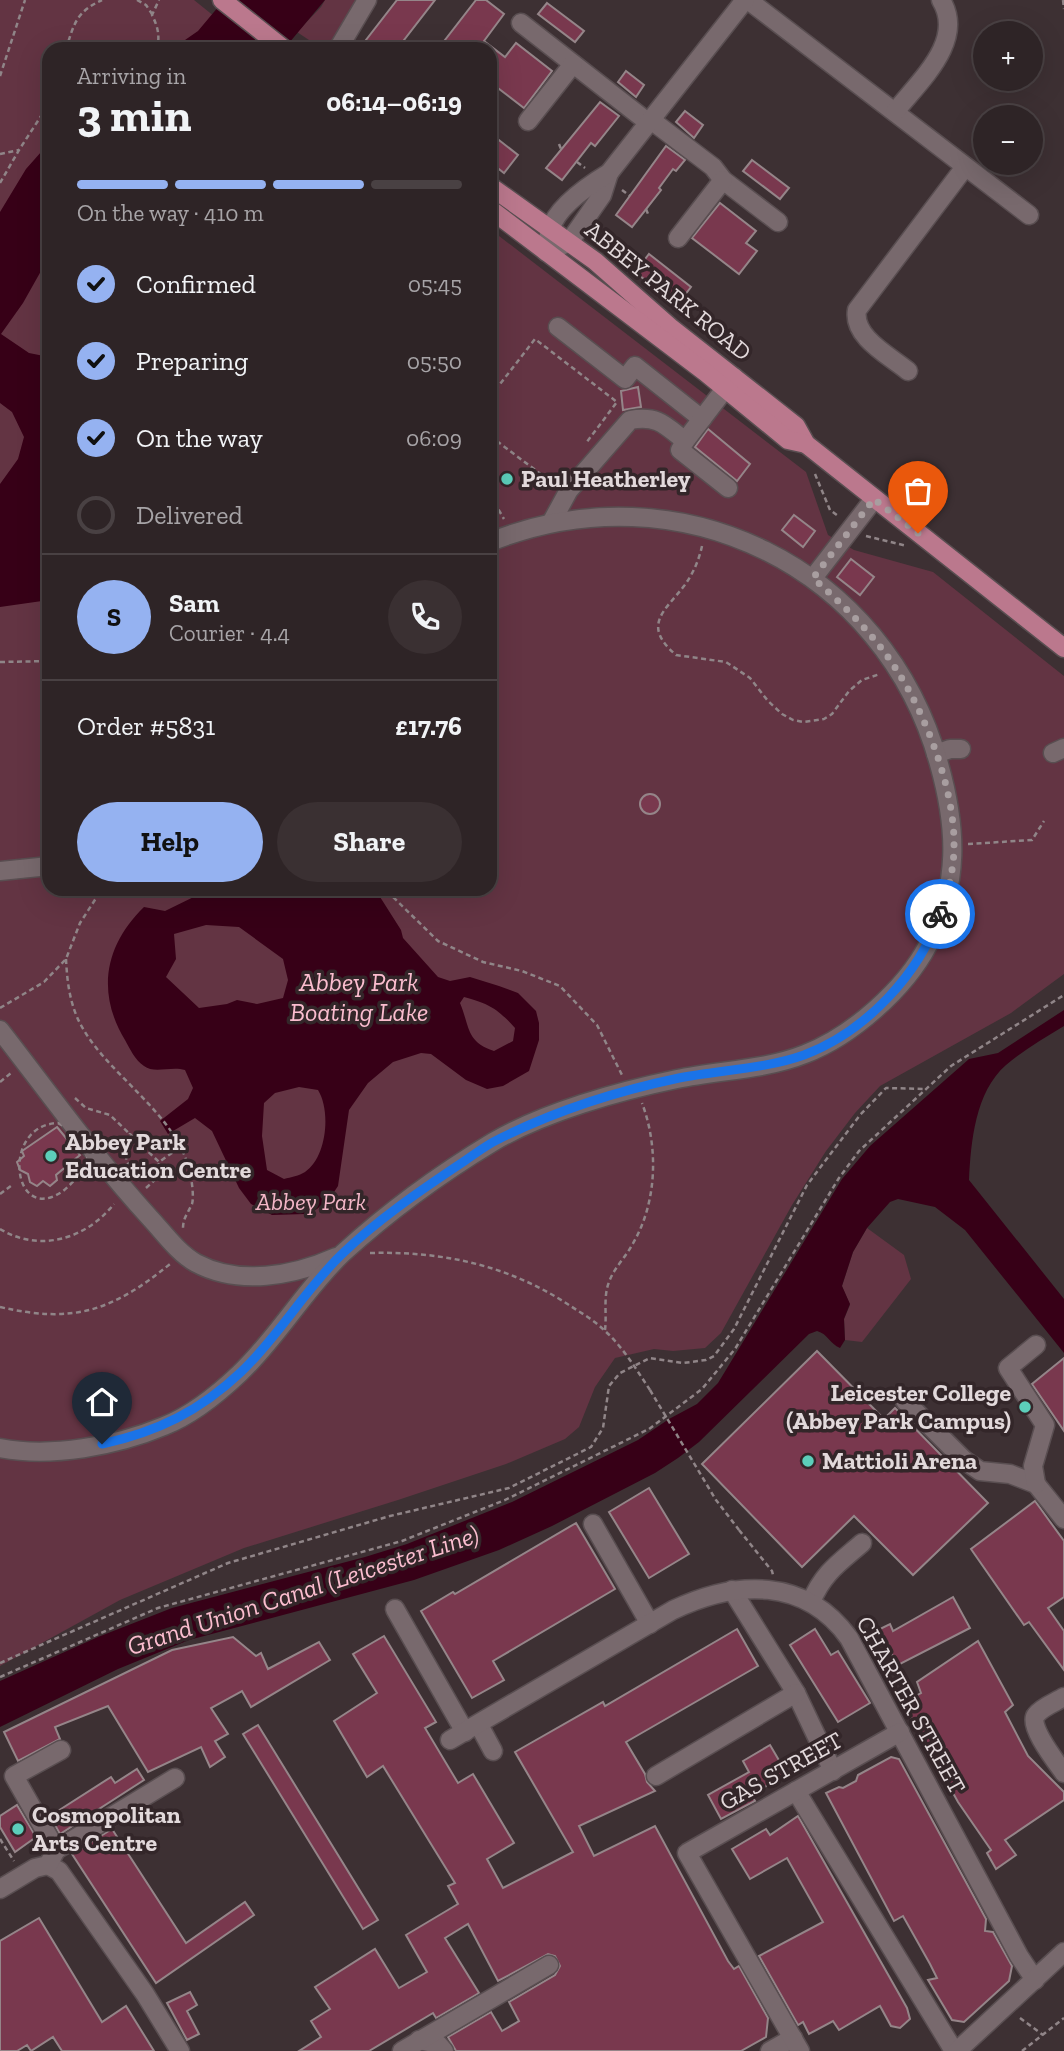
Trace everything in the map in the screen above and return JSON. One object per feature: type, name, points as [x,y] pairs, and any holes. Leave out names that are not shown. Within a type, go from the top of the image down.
[{"type":"main road","points":[[222,0],[275,42]]},
{"type":"main road","name":"ABBEY PARK ROAD","points":[[497,191],[595,261],[730,383]]},
{"type":"main road","name":"ABBEY PARK ROAD","points":[[497,214],[730,383],[796,426],[806,444],[1064,648]]},
{"type":"street","points":[[342,42],[367,0]]},
{"type":"street","points":[[546,252],[569,242],[602,195],[609,173],[746,0],[1028,215]]},
{"type":"street","points":[[895,112],[945,46],[949,23],[941,0]]},
{"type":"street","points":[[520,23],[713,167],[723,180],[778,222]]},
{"type":"street","points":[[528,121],[573,64]]},
{"type":"street","points":[[908,371],[861,332],[856,321],[857,310],[965,167]]},
{"type":"street","points":[[546,252],[550,228],[579,191],[609,173]]},
{"type":"street","points":[[678,238],[723,180]]},
{"type":"street","points":[[558,327],[625,379],[635,366],[702,419]]},
{"type":"street","points":[[728,488],[680,450],[730,383]]},
{"type":"street","points":[[551,523],[569,490],[630,420],[644,417],[656,419],[685,441]]},
{"type":"street","points":[[813,578],[874,499]]},
{"type":"street","points":[[5,1452],[77,1449],[127,1439],[168,1425],[204,1403],[242,1371],[342,1254],[405,1202],[497,1140],[560,1112],[634,1089],[804,1055],[841,1036],[879,1007],[928,946],[946,898],[954,845],[951,814],[936,754],[922,717],[896,668],[851,614],[813,578],[742,538],[672,520],[596,517],[551,523],[497,539]]},
{"type":"street","points":[[936,754],[950,749],[961,749]]},
{"type":"street","points":[[0,872],[42,867]]},
{"type":"street","points":[[0,1030],[133,1187],[183,1253],[196,1263],[222,1273],[253,1277],[313,1267],[342,1254]]},
{"type":"street","points":[[1036,1345],[1008,1368],[1045,1425],[1033,1466],[1036,1484],[1064,1519]]},
{"type":"street","points":[[905,1401],[964,1460],[980,1471],[1010,1474],[1036,1484]]},
{"type":"street","points":[[593,1524],[650,1624]]},
{"type":"street","points":[[811,1602],[825,1576],[862,1543]]},
{"type":"street","points":[[732,1590],[796,1693],[832,1771]]},
{"type":"street","name":"CHARTER STREET","points":[[465,1732],[695,1600],[732,1590],[774,1590],[811,1602],[838,1622],[849,1638],[1019,1956],[1035,1980]]},
{"type":"street","points":[[395,1609],[465,1732],[493,1751]]},
{"type":"street","points":[[656,1776],[796,1693]]},
{"type":"street","points":[[1064,1697],[1036,1714],[1033,1719],[1045,1745],[1064,1773]]},
{"type":"street","name":"GAS STREET","points":[[796,2044],[687,1853],[900,1732]]},
{"type":"street","points":[[61,1750],[13,1776],[59,1871],[145,1994],[180,2051]]},
{"type":"street","points":[[0,1889],[41,1866],[176,1778]]},
{"type":"street","points":[[796,1791],[956,2051],[1064,1952]]},
{"type":"street","points":[[402,2051],[549,1965]]},
{"type":"street","points":[[419,2040],[438,2044],[444,2051]]},
{"type":"street","points":[[770,2051],[796,2044]]},
{"type":"path","points":[[0,76],[25,0]]},
{"type":"path","points":[[68,42],[76,19],[88,6],[102,0]]},
{"type":"path","points":[[136,0],[146,5],[158,26],[158,42]]},
{"type":"path","points":[[152,15],[159,0]]},
{"type":"path","points":[[1063,0],[1064,9]]},
{"type":"path","points":[[0,183],[42,116]]},
{"type":"path","points":[[559,144],[561,149]]},
{"type":"path","points":[[0,154],[19,149]]},
{"type":"path","points":[[646,209],[648,214]]},
{"type":"path","points":[[497,388],[535,339],[617,402],[585,443]]},
{"type":"path","points":[[497,441],[553,484]]},
{"type":"path","points":[[497,508],[511,534]]},
{"type":"path","points":[[705,527],[694,570],[660,617],[661,638],[676,655],[726,662],[750,678],[782,714],[803,722],[824,719],[832,714],[849,691],[862,680],[896,668]]},
{"type":"path","points":[[0,662],[42,661]]},
{"type":"path","points":[[954,845],[1032,840],[1044,821]]},
{"type":"path","points":[[0,1008],[44,982],[66,959],[80,923],[97,896]]},
{"type":"path","points":[[393,896],[438,941],[483,962],[522,971],[559,986],[597,1025],[618,1070],[643,1104],[652,1143],[651,1194],[637,1237],[608,1284],[605,1330]]},
{"type":"path","points":[[0,1677],[159,1608],[402,1541],[505,1500],[649,1429],[702,1389],[734,1349],[849,1162],[951,1066],[1064,995]]},
{"type":"path","points":[[0,1663],[228,1563],[390,1516],[509,1488],[591,1447],[603,1428],[609,1387],[620,1373],[650,1358],[683,1363],[706,1360],[714,1356],[734,1329],[807,1185],[860,1115],[886,1088],[926,1089]]},
{"type":"path","points":[[0,1229],[11,1236],[34,1243],[59,1241],[81,1231],[106,1214],[133,1187],[142,1189],[155,1182],[160,1174],[159,1162],[110,1115],[86,1108]]},
{"type":"path","points":[[21,1193],[45,1198],[61,1192],[89,1163],[85,1148],[68,1128],[58,1123],[36,1125]]},
{"type":"path","points":[[130,1133],[126,1160],[133,1172]]},
{"type":"path","points":[[159,1162],[179,1148]]},
{"type":"path","points":[[0,1194],[12,1185],[6,1176]]},
{"type":"path","points":[[342,1254],[408,1253],[455,1258],[480,1264],[504,1271],[549,1292],[605,1330],[634,1365],[716,1500],[772,1571],[774,1590]]},
{"type":"path","points":[[0,1839],[17,1865],[27,1873]]},
{"type":"path","points":[[1020,2017],[1043,2035]]},
{"type":"path","points":[[1022,2051],[1064,2018]]},
{"type":"green space","name":"Abbey Park","points":[[0,0],[194,0],[246,42],[42,42],[42,896],[497,896],[497,234],[806,472],[828,535],[854,550],[933,572],[1064,676],[1064,974],[1011,1013],[880,1086],[826,1151],[792,1205],[721,1333],[705,1348],[673,1351],[654,1349],[615,1358],[595,1387],[579,1427],[565,1439],[506,1464],[244,1548],[120,1600],[0,1666]]},
{"type":"green space","points":[[325,0],[358,0],[332,42],[312,42],[297,32]]},
{"type":"green space","points":[[867,1228],[904,1255],[911,1279],[862,1342],[845,1340],[844,1319],[850,1305],[842,1286],[853,1252]]},
{"type":"water","points":[[224,0],[325,0],[290,42],[182,42],[198,31]]},
{"type":"water","points":[[42,151],[42,271],[1,334],[29,353],[42,356],[42,601],[0,607],[0,484],[18,459],[24,437],[12,412],[0,403],[0,212],[26,169]]},
{"type":"water","name":"Abbey Park Boating Lake","points":[[196,896],[379,896],[401,930],[403,938],[438,977],[450,981],[470,977],[499,986],[518,993],[536,1011],[539,1040],[529,1071],[503,1086],[487,1089],[466,1080],[431,1054],[421,1053],[393,1062],[368,1083],[349,1110],[338,1186],[330,1198],[317,1209],[305,1214],[272,1215],[251,1204],[239,1188],[212,1131],[195,1118],[168,1134],[160,1121],[188,1099],[193,1088],[185,1070],[153,1069],[144,1066],[133,1054],[116,1022],[108,987],[113,953],[120,937],[144,907],[165,911]],"holes":[[[206,925],[239,927],[283,959],[288,980],[283,998],[257,1004],[237,1000],[199,1008],[166,977],[176,959],[174,934]],[[464,997],[498,1011],[515,1028],[513,1041],[494,1051],[478,1043],[470,1033],[460,1003]],[[299,1087],[318,1090],[325,1110],[325,1133],[318,1156],[312,1165],[305,1172],[284,1179],[267,1170],[262,1136],[264,1103],[275,1093]]]},
{"type":"water","name":"Grand Union Canal (Leicester Line)","points":[[1064,1010],[1064,1026],[1006,1065],[987,1089],[973,1134],[969,1180],[1064,1299],[1064,1353],[965,1230],[935,1207],[898,1199],[890,1202],[867,1228],[853,1252],[842,1286],[850,1304],[844,1319],[845,1340],[840,1348],[821,1332],[809,1334],[699,1442],[655,1473],[499,1550],[414,1580],[189,1640],[118,1669],[0,1727],[0,1681],[98,1637],[172,1608],[407,1544],[512,1502],[638,1440],[697,1404],[718,1383],[842,1179],[870,1146],[969,1059],[998,1053]]},
{"type":"building","points":[[397,0],[435,0],[402,42],[364,42]]},
{"type":"building","points":[[476,0],[486,0],[504,14],[485,42],[443,42]]},
{"type":"building","points":[[547,3],[584,31],[575,42],[538,14]]},
{"type":"building","points":[[516,43],[552,71],[524,108],[497,87],[497,51],[505,57]]},
{"type":"building","points":[[626,71],[644,85],[636,97],[618,82]]},
{"type":"building","points":[[600,102],[619,116],[595,146],[591,143],[562,180],[546,168]]},
{"type":"building","points":[[685,111],[703,125],[694,138],[676,122]]},
{"type":"building","points":[[497,138],[518,155],[504,173],[497,168]]},
{"type":"building","points":[[666,146],[685,160],[676,171],[673,169],[659,188],[661,190],[632,227],[616,215]]},
{"type":"building","points":[[752,160],[789,188],[780,199],[743,171]]},
{"type":"building","points":[[720,203],[756,231],[746,243],[757,251],[739,274],[692,238]]},
{"type":"building","points":[[649,254],[691,287],[677,305],[635,272]]},
{"type":"building","points":[[638,387],[641,407],[623,410],[621,391]]},
{"type":"building","points":[[708,429],[750,464],[737,481],[695,447]]},
{"type":"building","points":[[794,515],[815,531],[803,547],[782,530]]},
{"type":"building","points":[[851,559],[874,577],[860,595],[837,577]]},
{"type":"building","points":[[650,794],[657,797],[660,804],[657,811],[650,814],[643,811],[640,804],[643,797]]},
{"type":"building","name":"Abbey Park Education Centre","points":[[57,1127],[80,1155],[56,1175],[57,1180],[50,1186],[43,1181],[37,1186],[30,1182],[28,1174],[20,1170],[17,1162],[24,1156],[22,1151]]},
{"type":"building","name":"Mattioli Arena","points":[[817,1351],[884,1419],[895,1408],[988,1503],[913,1575],[854,1516],[802,1567],[702,1464]]},
{"type":"building","points":[[1064,1358],[1064,1431],[1032,1384]]},
{"type":"building","points":[[649,1488],[689,1554],[649,1578],[609,1512]]},
{"type":"building","points":[[1035,1501],[1064,1541],[1064,1597],[1048,1608],[1064,1631],[1064,1670],[1029,1622],[1024,1625],[971,1549]]},
{"type":"building","points":[[576,1523],[615,1589],[493,1661],[504,1680],[472,1698],[421,1611]]},
{"type":"building","points":[[953,1597],[970,1628],[898,1665],[878,1630],[890,1624],[893,1631]]},
{"type":"building","points":[[737,1629],[758,1666],[626,1742],[647,1782],[655,1791],[579,1826],[594,1856],[655,1826],[728,1961],[734,1969],[739,1966],[768,2018],[766,2037],[741,2051],[456,2051],[448,2037],[491,2012],[502,2031],[519,2021],[509,2002],[555,1975],[560,1966],[555,1956],[548,1954],[498,1981],[468,1924],[445,1938],[479,1993],[436,2018],[433,2013],[369,2051],[299,2051],[321,2037],[311,2021],[330,2009],[315,1987],[375,1949],[399,1988],[427,1972],[406,1935],[458,1904],[448,1886],[455,1883],[383,1766],[367,1777],[334,1721],[377,1693],[353,1654],[384,1636],[436,1722],[425,1728],[458,1783],[473,1774],[514,1843],[487,1859],[503,1888],[573,1852],[515,1752],[603,1702],[605,1706]]},
{"type":"building","points":[[815,1629],[831,1655],[838,1651],[870,1703],[838,1722],[790,1645]]},
{"type":"building","points":[[233,1637],[256,1656],[261,1653],[268,1669],[319,1642],[330,1660],[251,1707],[242,1691],[211,1708],[228,1734],[215,1741],[225,1757],[210,1767],[201,1747],[148,1772],[108,1706],[55,1727],[60,1739],[18,1761],[4,1732],[172,1650]]},
{"type":"building","points":[[978,1641],[1013,1705],[1005,1712],[1028,1756],[1064,1792],[1064,1800],[1005,1840],[1016,1855],[996,1869],[987,1853],[991,1850],[958,1802],[903,1703],[921,1693],[917,1682]]},
{"type":"building","points":[[258,1725],[378,1920],[363,1929],[243,1734]]},
{"type":"building","points":[[770,1745],[787,1774],[751,1795],[755,1801],[721,1819],[708,1795],[749,1772],[743,1761]]},
{"type":"building","points":[[891,1757],[899,1759],[986,1919],[985,1931],[993,1932],[1012,1966],[1009,1981],[964,2022],[952,2020],[928,1980],[937,1978],[930,1964],[903,1916],[894,1921],[826,1793],[856,1781],[858,1775]]},
{"type":"building","points":[[137,1769],[144,1780],[60,1834],[50,1816],[111,1777],[115,1783]]},
{"type":"building","points":[[17,1805],[36,1837],[15,1852],[0,1827],[0,1816]]},
{"type":"building","points":[[798,1816],[907,2008],[910,2019],[900,2028],[891,2026],[880,2006],[839,2030],[833,2021],[809,2034],[803,2022],[798,2025],[759,1956],[823,1922],[787,1858],[750,1879],[732,1849],[766,1829],[770,1835]]},
{"type":"building","points":[[112,1829],[186,1943],[245,1902],[254,1915],[156,1983],[72,1854]]},
{"type":"building","points":[[39,1918],[102,2022],[126,2006],[154,2051],[62,2051],[53,2037],[31,2051],[27,2045],[17,2051],[0,2051],[0,1941]]},
{"type":"building","points":[[190,1992],[197,2005],[187,2011],[199,2034],[187,2040],[167,2003]]},
{"type":"way so far","points":[[918,533],[874,499],[813,578],[868,632],[896,668],[926,726],[943,777],[954,845],[951,875],[940,914]]},
{"type":"place","name":"Paul Heatherley","points":[[507,479]]},
{"type":"place","name":"Abbey Park Education Centre","points":[[51,1156]]},
{"type":"place","name":"Leicester College (Abbey Park Campus)","points":[[1025,1407]]},
{"type":"place","name":"Mattioli Arena","points":[[808,1461]]},
{"type":"place","name":"Cosmopolitan Arts Centre","points":[[18,1829]]},
{"type":"route","points":[[102,1444],[127,1439],[168,1425],[204,1403],[242,1371],[342,1254],[405,1202],[497,1140],[560,1112],[613,1094],[679,1078],[764,1065],[804,1055],[841,1036],[879,1007],[912,969],[928,946],[940,914]]}]
